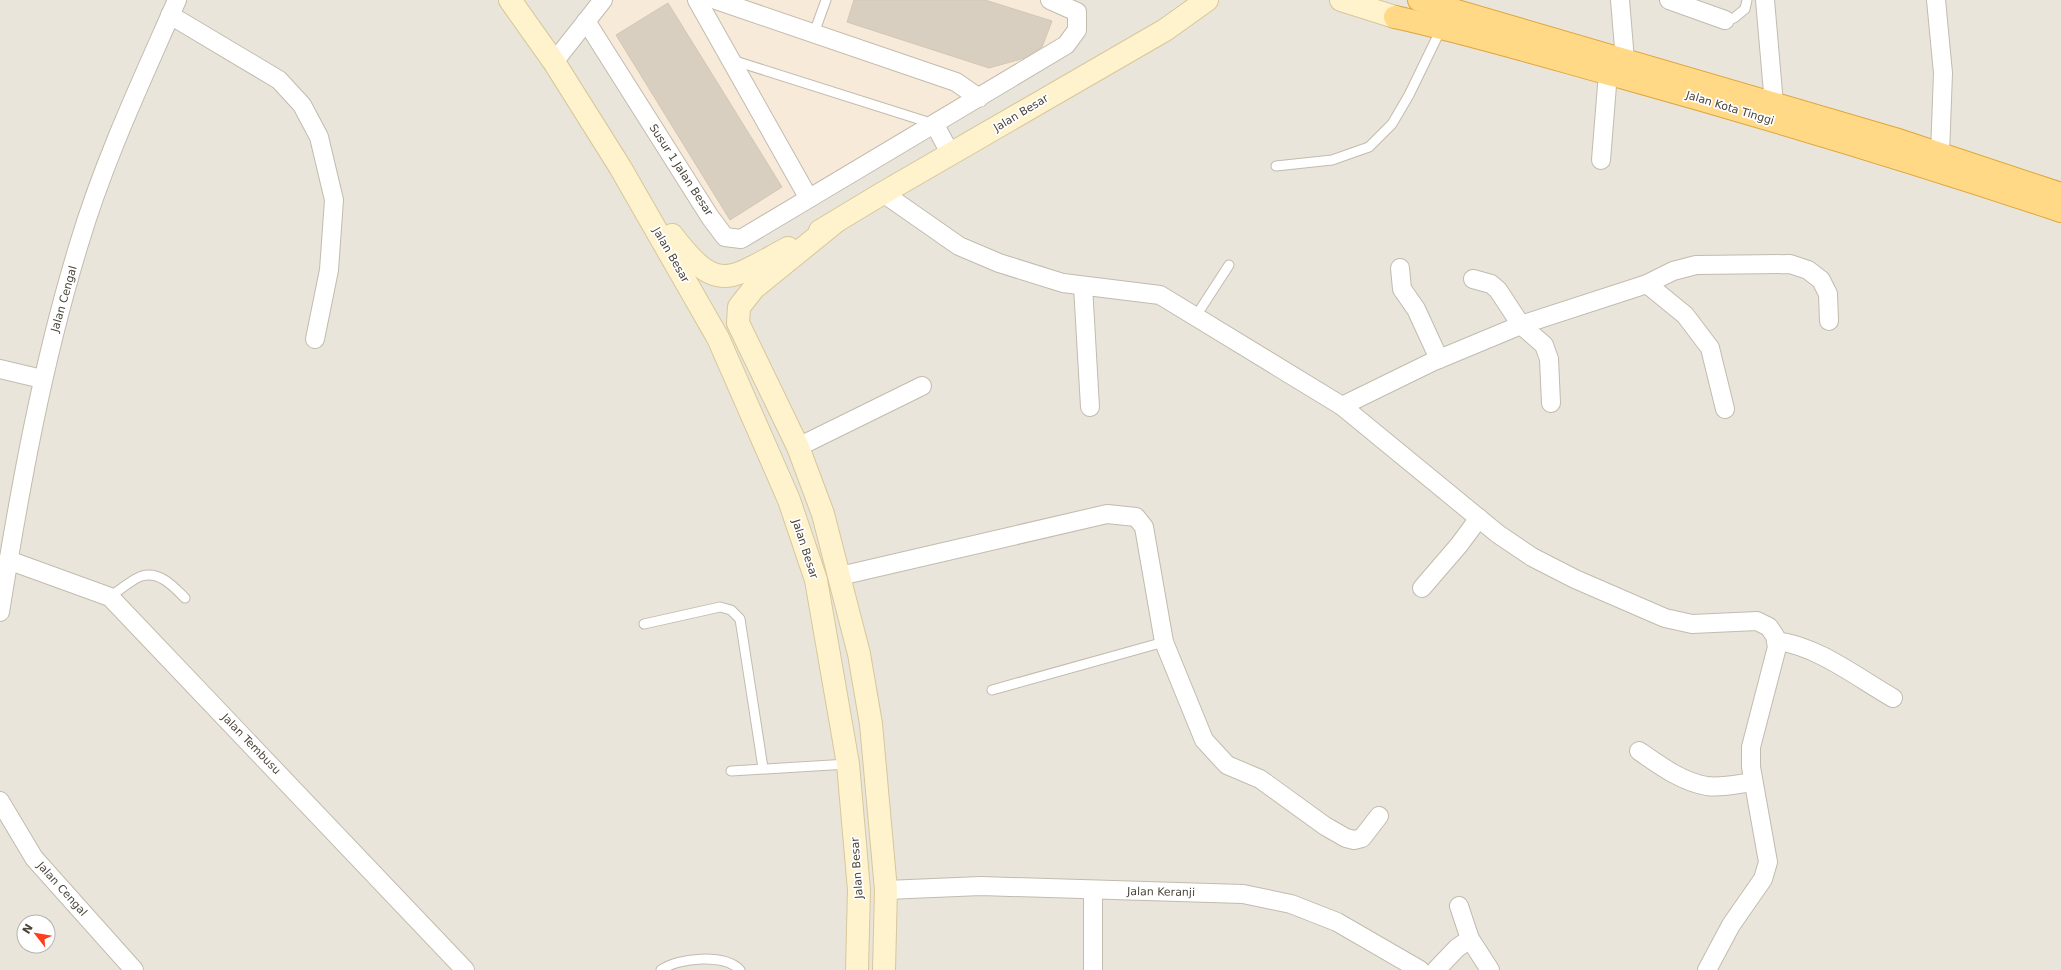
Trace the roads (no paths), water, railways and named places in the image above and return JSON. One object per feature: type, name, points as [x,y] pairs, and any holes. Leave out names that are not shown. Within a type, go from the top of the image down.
[{"type":"highway","points":[[1419,0],[1895,138],[2061,194]]},
{"type":"highway","name":"Jalan Kota Tinggi","points":[[1395,17],[1442,28],[1608,73],[1937,170],[2061,211]]},
{"type":"main road","name":"Jalan Besar","points":[[510,0],[554,62],[620,167],[718,338],[789,500],[816,580],[848,764],[860,890],[856,970]]},
{"type":"main road","points":[[1165,30],[1190,0]]},
{"type":"main road","name":"Jalan Besar","points":[[620,167],[690,258],[703,270],[716,275],[725,276],[739,274],[833,224],[883,193],[1165,30],[1207,0]]},
{"type":"main road","points":[[1341,0],[1395,17]]},
{"type":"main road","name":"Jalan Besar","points":[[833,224],[754,288],[739,307],[737,316],[745,342],[798,447],[823,514],[859,654],[871,724],[886,890],[884,970]]},
{"type":"street","points":[[554,62],[603,0]]},
{"type":"street","points":[[697,0],[808,197],[935,125],[1066,45],[1077,30],[1077,12],[1050,0]]},
{"type":"street","points":[[716,0],[956,82],[979,98]]},
{"type":"street","points":[[1620,0],[1625,60]]},
{"type":"street","points":[[1669,0],[1725,20]]},
{"type":"street","points":[[1765,0],[1774,104]]},
{"type":"street","points":[[1936,0],[1943,73],[1940,154]]},
{"type":"street","points":[[174,8],[279,80],[302,105],[320,137],[334,200],[329,270],[315,339]]},
{"type":"street","name":"Jalan Cengal","points":[[0,612],[8,560],[42,379],[79,243],[131,102],[174,8]]},
{"type":"street","name":"Susur 1 Jalan Besar","points":[[586,21],[710,217],[725,237],[741,239],[808,197]]},
{"type":"street","points":[[1601,160],[1608,73]]},
{"type":"street","points":[[935,125],[951,155]]},
{"type":"street","points":[[883,193],[959,246],[999,263],[1063,283],[1160,295],[1342,406],[1498,534],[1532,557],[1575,579],[1665,618],[1692,624],[1757,621],[1769,627],[1776,641],[1777,647],[1751,747],[1753,782],[1768,862],[1763,879],[1731,925],[1707,970]]},
{"type":"street","points":[[1342,406],[1439,359],[1521,325],[1647,284],[1673,271],[1696,265],[1790,264],[1808,270],[1822,280],[1828,294],[1828,321]]},
{"type":"street","points":[[1400,268],[1402,289],[1416,309],[1439,359]]},
{"type":"street","points":[[1473,279],[1491,284],[1498,290],[1521,325],[1544,345],[1549,359],[1551,403]]},
{"type":"street","points":[[1647,284],[1685,315],[1710,348],[1725,409]]},
{"type":"street","points":[[1083,286],[1090,408]]},
{"type":"street","points":[[0,369],[42,379]]},
{"type":"street","points":[[798,447],[922,386]]},
{"type":"street","points":[[840,576],[1107,514],[1120,514],[1136,517],[1144,527],[1164,642],[1204,740],[1227,765],[1260,779],[1326,826],[1346,838],[1354,840],[1362,838],[1379,816]]},
{"type":"street","points":[[1422,588],[1460,544],[1479,518]]},
{"type":"street","name":"Jalan Tembusu","points":[[8,560],[110,597],[465,970]]},
{"type":"street","points":[[1776,641],[1789,642],[1827,659],[1893,698]]},
{"type":"street","points":[[1639,751],[1665,769],[1707,786],[1725,786],[1753,782]]},
{"type":"street","name":"Jalan Cengal","points":[[0,801],[34,858],[134,970]]},
{"type":"street","name":"Jalan Keranji","points":[[886,890],[981,886],[1093,891],[1243,894],[1291,904],[1337,922],[1420,970]]},
{"type":"street","points":[[1093,891],[1093,970]]},
{"type":"street","points":[[1459,906],[1470,940],[1490,970]]},
{"type":"street","points":[[1436,970],[1457,948],[1470,940]]},
{"type":"lane","points":[[814,33],[826,0]]},
{"type":"lane","points":[[1725,20],[1734,18],[1745,9],[1747,0]]},
{"type":"lane","points":[[1276,166],[1332,160],[1369,146],[1395,118],[1409,95],[1442,28]]},
{"type":"lane","points":[[731,60],[935,125]]},
{"type":"lane","points":[[1196,316],[1229,265]]},
{"type":"lane","points":[[110,597],[142,576],[157,576],[169,582],[186,598]]},
{"type":"lane","points":[[644,624],[720,607],[732,610],[740,619],[763,768]]},
{"type":"lane","points":[[992,690],[1164,642]]},
{"type":"lane","points":[[731,771],[848,764]]},
{"type":"lane","points":[[661,970],[680,961],[700,958],[734,964],[740,970]]}]
